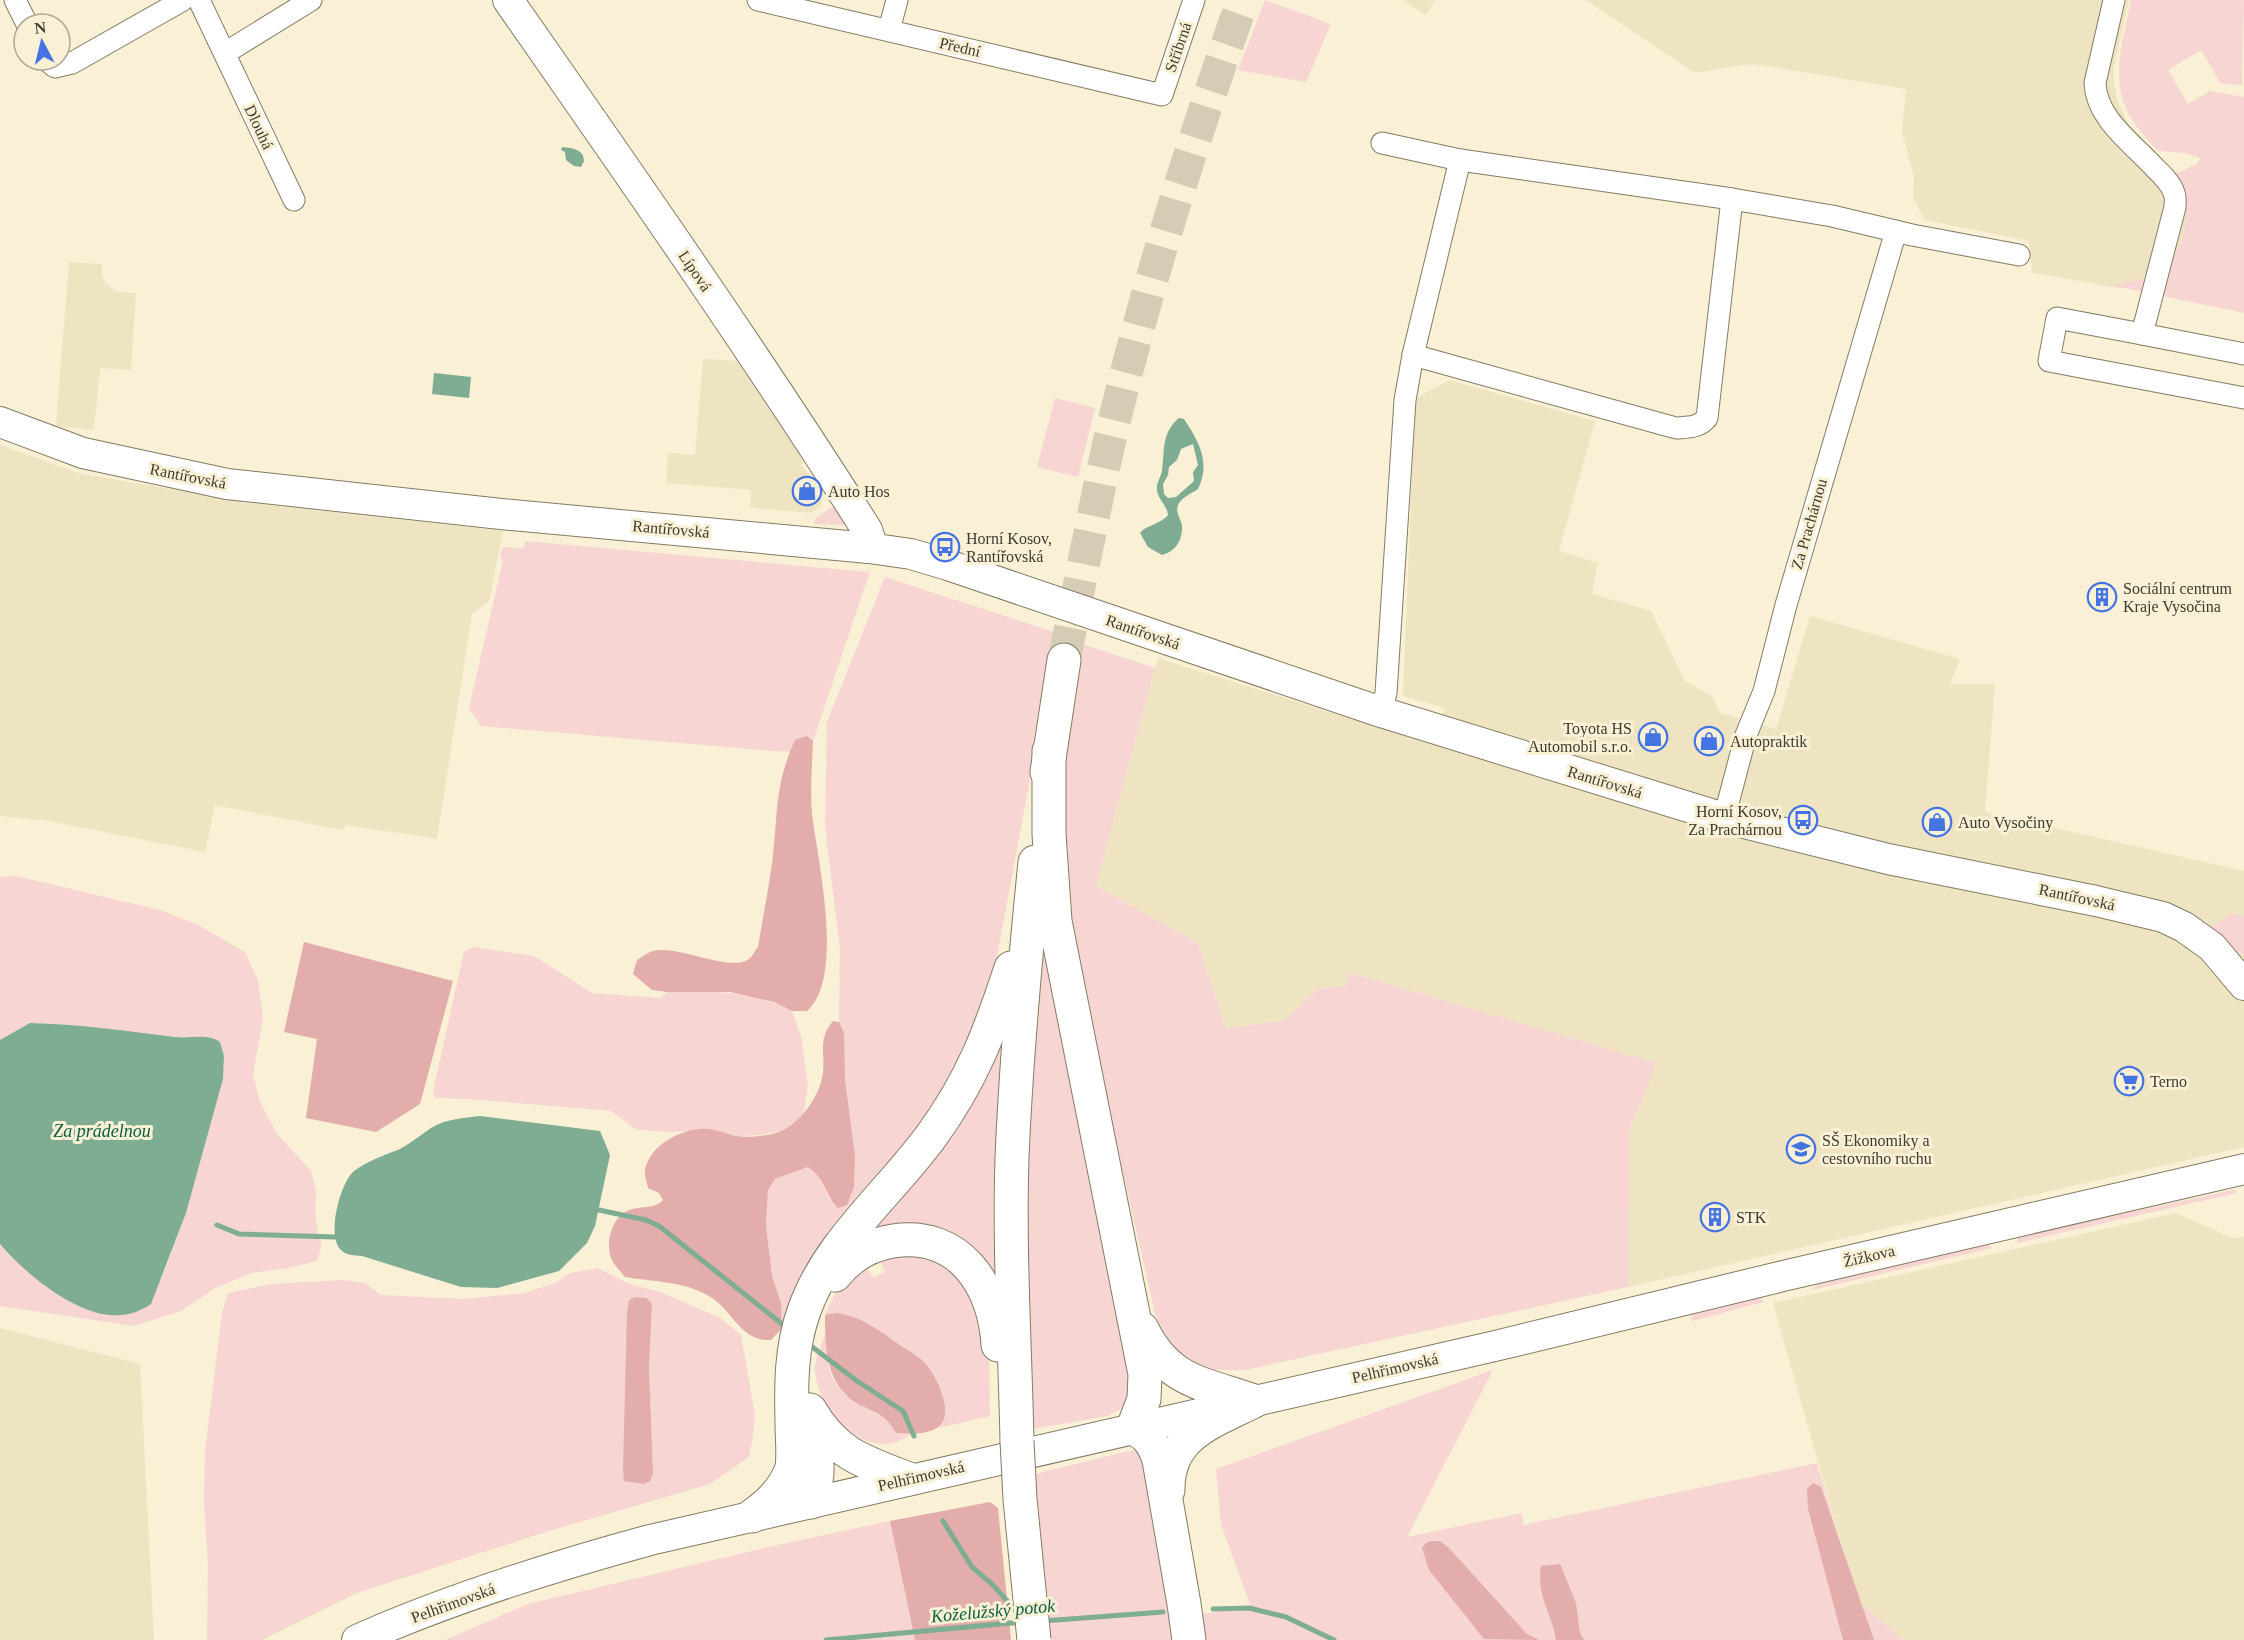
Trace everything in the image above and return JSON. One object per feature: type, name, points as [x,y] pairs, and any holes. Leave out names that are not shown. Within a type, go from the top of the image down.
[{"type":"main road","points":[[1007,1367],[1012,1274],[1012,1160],[1023,979],[1049,751],[1064,660]]},
{"type":"main road","points":[[1049,751],[1049,834],[1055,921],[1144,1367],[1146,1387],[1140,1412],[1133,1428],[1145,1433],[1156,1449],[1168,1507],[1188,1640]]},
{"type":"main road","points":[[811,1503],[798,1485],[792,1468],[792,1375],[821,1275],[848,1237],[931,1137],[960,1093],[983,1049],[1030,912]]},
{"type":"main road","points":[[810,1312],[831,1280],[855,1255],[866,1248],[889,1242],[915,1239],[941,1246],[963,1259],[982,1284],[994,1312],[1007,1367],[1017,1442],[1034,1640]]},
{"type":"main road","points":[[1133,1312],[1150,1345],[1168,1367],[1194,1382],[1254,1401]]},
{"type":"main road","points":[[800,1349],[807,1406],[819,1468],[811,1503]]},
{"type":"main road","points":[[1168,1507],[1169,1472],[1179,1448],[1200,1429],[1254,1401]]},
{"type":"main road","points":[[807,1406],[825,1434],[840,1447],[876,1466],[909,1479]]},
{"type":"main road","points":[[752,1516],[778,1494],[792,1468]]},
{"type":"street","points":[[72,63],[183,0]]},
{"type":"street","name":"Dlouhá","points":[[200,0],[294,200]]},
{"type":"street","points":[[225,53],[311,0]]},
{"type":"street","name":"Lípová","points":[[508,0],[691,264],[829,470],[867,530],[869,548]]},
{"type":"street","name":"Přední","points":[[758,0],[1162,95]]},
{"type":"street","points":[[889,30],[897,0]]},
{"type":"street","name":"Stříbrná","points":[[1162,95],[1194,0]]},
{"type":"street","points":[[2114,0],[2095,83],[2096,95],[2104,114],[2165,178],[2175,194],[2175,207],[2142,334]]},
{"type":"street","points":[[1382,144],[1460,160],[1732,199],[1832,216],[2019,255]]},
{"type":"street","points":[[1381,712],[1386,693],[1404,400],[1460,160]]},
{"type":"street","points":[[1413,355],[1676,428],[1694,427],[1707,418],[1732,199]]},
{"type":"street","name":"Za Prachárnou","points":[[1724,818],[1750,723],[1764,692],[1810,519],[1896,231]]},
{"type":"street","points":[[2244,354],[2057,318],[2049,360],[2244,398]]},
{"type":"street","name":"Rantířovská","points":[[0,422],[83,453],[227,484],[501,514],[869,548],[911,554],[1381,712],[1724,818],[1888,859],[2096,901],[2163,917],[2184,927],[2212,947],[2244,985]]},
{"type":"street","name":"Žižkova","points":[[1495,1346],[1783,1276],[2244,1169]]},
{"type":"street","name":"Pelhřimovská","points":[[357,1640],[432,1610],[582,1559],[650,1540],[1495,1346]]},
{"type":"shaded area","points":[[1265,0],[1331,24],[1306,82],[1238,70]]},
{"type":"shaded area","points":[[1403,0],[1435,0],[1426,15]]},
{"type":"shaded area","points":[[1586,0],[2129,0],[2113,71],[2117,100],[2128,123],[2154,151],[2191,184],[2194,239],[2190,302],[2168,278],[2150,286],[2119,288],[2032,273],[2029,241],[1925,220],[1913,198],[1914,177],[1902,132],[1906,89],[1752,64],[1695,73]]},
{"type":"shaded area","points":[[2131,0],[2244,0],[2242,85],[2221,84],[2201,50],[2168,70],[2188,104],[2210,91],[2244,97],[2244,313],[2110,285],[2126,283],[2155,272],[2176,251],[2183,238],[2186,223],[2184,202],[2174,175],[2198,163],[2200,158],[2185,153],[2159,151],[2131,118],[2124,102],[2120,86],[2120,53]]},
{"type":"shaded area","points":[[69,262],[102,264],[102,276],[106,284],[117,292],[136,293],[131,370],[100,368],[94,430],[56,426]]},
{"type":"shaded area","points":[[703,359],[740,361],[806,460],[801,465],[821,491],[821,506],[811,513],[750,508],[751,490],[666,483],[668,453],[695,455]]},
{"type":"shaded area","points":[[1449,380],[1595,421],[1559,551],[1598,563],[1592,594],[1651,611],[1685,681],[1712,696],[1720,713],[1776,729],[1810,616],[1960,659],[1950,684],[1995,684],[1985,812],[2244,871],[2244,1147],[1628,1287],[1630,1126],[1645,1094],[1655,1063],[1351,973],[1347,986],[1318,989],[1284,1020],[1226,1029],[1198,943],[1096,886],[1158,658],[1433,745],[1445,708],[1403,696],[1415,399]]},
{"type":"shaded area","points":[[1055,398],[1095,408],[1078,477],[1037,467]]},
{"type":"shaded area","points":[[0,445],[78,473],[250,503],[503,531],[489,601],[472,614],[437,839],[347,825],[342,830],[215,805],[205,852],[49,821],[0,816]]},
{"type":"shaded area","points":[[834,506],[845,525],[813,524],[817,517]]},
{"type":"shaded area","points":[[525,541],[868,572],[871,568],[813,741],[801,752],[774,751],[481,726],[469,708],[503,560],[500,556],[503,547],[524,548]]},
{"type":"shaded area","points":[[885,577],[1057,633],[989,1000],[962,1060],[782,1328],[781,1303],[772,1276],[766,1225],[768,1190],[775,1179],[808,1167],[819,1175],[830,1200],[854,1187],[853,1146],[844,1078],[844,1043],[839,1022],[840,949],[825,826],[827,722]]},
{"type":"shaded area","points":[[1079,643],[1155,668],[1096,886],[1198,943],[1226,1029],[1284,1020],[1318,989],[1346,986],[1351,973],[1656,1063],[1630,1126],[1628,1287],[1245,1370],[1213,1370],[1176,1354],[1156,1317],[1077,971],[1062,881],[1061,760]]},
{"type":"shaded area","points":[[807,736],[813,741],[812,814],[826,918],[825,973],[818,995],[807,1011],[792,1011],[774,1002],[730,992],[652,990],[633,974],[637,960],[651,952],[676,951],[730,963],[749,959],[758,947],[784,770],[795,740]]},
{"type":"shaded area","points":[[16,876],[160,910],[198,925],[245,952],[258,980],[263,1018],[253,1074],[260,1102],[277,1134],[311,1171],[316,1191],[317,1230],[322,1245],[317,1261],[252,1273],[215,1288],[181,1311],[134,1326],[0,1306],[0,1244],[11,1258],[161,1280],[186,1213],[223,1079],[224,1056],[220,1042],[213,1038],[176,1037],[60,1024],[30,1023],[0,1040],[0,877]]},
{"type":"shaded area","points":[[1043,904],[1103,1215],[1132,1395],[1121,1409],[1108,1416],[1032,1429],[1028,1364],[1026,1149]]},
{"type":"shaded area","points":[[2232,913],[2244,916],[2244,955],[2229,948],[2208,931]]},
{"type":"shaded area","points":[[304,942],[453,981],[420,1104],[376,1132],[306,1118],[317,1039],[284,1032]]},
{"type":"shaded area","points":[[473,947],[534,956],[592,993],[661,998],[667,992],[731,993],[762,999],[792,1011],[801,1036],[808,1086],[804,1112],[800,1118],[783,1130],[760,1135],[738,1136],[715,1130],[672,1132],[637,1130],[611,1111],[435,1098],[433,1091],[464,952]]},
{"type":"shaded area","points":[[833,1021],[839,1022],[844,1033],[845,1080],[855,1156],[854,1187],[847,1205],[838,1208],[819,1177],[808,1167],[775,1179],[768,1190],[766,1225],[772,1276],[781,1303],[782,1328],[771,1340],[761,1339],[745,1331],[719,1304],[702,1292],[681,1285],[625,1277],[610,1256],[609,1241],[613,1226],[621,1215],[636,1208],[655,1205],[663,1200],[659,1193],[648,1188],[645,1170],[652,1154],[666,1141],[691,1130],[709,1129],[736,1136],[754,1137],[768,1135],[791,1125],[808,1107],[820,1086],[823,1070],[823,1042]]},
{"type":"shaded area","points":[[1005,1027],[998,1275],[993,1276],[944,1231],[920,1224],[870,1226]]},
{"type":"shaded area","points":[[2237,1189],[2235,1193],[2228,1195],[2017,1243],[2018,1237]]},
{"type":"shaded area","points":[[2176,1213],[2233,1238],[2244,1237],[2244,1640],[1903,1640],[1857,1600],[1773,1303]]},
{"type":"shaded area","points":[[1987,1242],[1992,1248],[1812,1290],[1819,1281]]},
{"type":"shaded area","points":[[921,1250],[966,1276],[989,1356],[990,1416],[939,1428],[944,1421],[836,1313],[825,1315],[839,1285],[862,1262],[874,1278],[885,1272],[877,1255]]},
{"type":"shaded area","points":[[598,1268],[627,1283],[663,1293],[722,1319],[741,1335],[755,1415],[749,1457],[710,1484],[539,1534],[357,1593],[262,1640],[207,1640],[205,1451],[222,1313],[228,1293],[271,1284],[343,1280],[365,1283],[381,1295],[463,1299],[525,1293],[555,1283],[570,1273]],"holes":[[[635,1297],[647,1299],[652,1304],[649,1367],[653,1473]]]},
{"type":"shaded area","points":[[1754,1296],[1761,1298],[1764,1302],[1692,1321],[1691,1312]]},
{"type":"shaded area","points":[[635,1297],[647,1298],[652,1304],[649,1367],[653,1474],[650,1481],[644,1484],[624,1481],[623,1469],[627,1313],[629,1300]]},
{"type":"shaded area","points":[[836,1313],[854,1317],[871,1325],[924,1362],[939,1385],[945,1405],[943,1422],[937,1428],[922,1433],[896,1433],[885,1419],[860,1405],[840,1388],[830,1366],[826,1341],[825,1315]]},
{"type":"shaded area","points":[[0,1328],[140,1364],[154,1640],[0,1640]]},
{"type":"shaded area","points":[[825,1334],[829,1370],[842,1392],[856,1403],[889,1420],[896,1433],[910,1435],[895,1442],[878,1443],[864,1440],[840,1423],[823,1398],[815,1370]]},
{"type":"shaded area","points":[[1493,1370],[1407,1537],[1522,1513],[1523,1525],[1817,1463],[1857,1600],[1903,1640],[1201,1640],[1200,1614],[1251,1607],[1221,1524],[1216,1469]]},
{"type":"shaded area","points":[[1141,1448],[1177,1640],[1051,1640],[1035,1474]]},
{"type":"shaded area","points":[[1813,1483],[1821,1487],[1874,1640],[1843,1640],[1808,1509],[1807,1489]]},
{"type":"shaded area","points":[[990,1502],[998,1508],[1011,1640],[915,1640],[890,1521]]},
{"type":"shaded area","points":[[890,1521],[915,1640],[445,1640],[528,1604],[768,1547]]},
{"type":"shaded area","points":[[1431,1541],[1440,1541],[1449,1548],[1527,1634],[1539,1640],[1484,1639],[1429,1570],[1422,1548]]},
{"type":"shaded area","points":[[1560,1564],[1576,1603],[1580,1633],[1584,1640],[1556,1640],[1542,1596],[1541,1566]]},
{"type":"water","points":[[562,147],[577,150],[582,154],[584,161],[581,167],[574,166],[566,160],[565,152],[561,150]]},
{"type":"water","points":[[434,373],[471,377],[469,398],[432,394]]},
{"type":"water","points":[[1179,418],[1184,419],[1202,452],[1203,470],[1198,489],[1183,499],[1178,506],[1177,512],[1182,526],[1180,541],[1171,551],[1162,555],[1148,547],[1140,533],[1168,515],[1157,487],[1162,471],[1167,436]],"holes":[[[1193,444],[1198,465],[1193,472],[1194,481],[1176,497],[1168,498],[1164,494],[1163,484],[1169,467],[1177,460],[1181,449]]]},
{"type":"water","name":"Za prádelnou","points":[[30,1023],[85,1026],[175,1037],[204,1037],[220,1042],[224,1056],[223,1079],[186,1213],[151,1304],[129,1314],[105,1315],[71,1302],[38,1281],[0,1244],[0,1040]]},
{"type":"water","points":[[480,1116],[600,1131],[610,1155],[595,1226],[587,1243],[559,1271],[497,1288],[461,1287],[362,1256],[347,1254],[340,1249],[336,1242],[335,1232],[337,1209],[344,1186],[354,1171],[370,1161],[400,1149],[437,1125],[455,1119]]},
{"type":"waterway","points":[[599,1210],[646,1220],[659,1226],[787,1328]]},
{"type":"waterway","points":[[217,1225],[239,1234],[335,1237]]},
{"type":"waterway","points":[[807,1343],[857,1381],[903,1411],[914,1436]]},
{"type":"waterway","points":[[943,1521],[972,1567],[992,1584],[1017,1612]]},
{"type":"waterway","name":"Koželužský potok","points":[[1213,1609],[1249,1608],[1286,1617],[1334,1640]]},
{"type":"waterway","name":"Koželužský potok","points":[[1043,1621],[1163,1612]]},
{"type":"waterway","name":"Koželužský potok","points":[[826,1640],[1022,1622]]},
{"type":"tunnel","points":[[1064,660],[1109,443],[1137,331],[1187,164],[1243,0]]},
{"type":"place","name":"Auto Hos","points":[[807,491]]},
{"type":"place","name":"Horní Kosov, Rantířovská","points":[[945,547]]},
{"type":"place","name":"Sociální centrum Kraje Vysočina","points":[[2102,597]]},
{"type":"place","name":"Toyota HS Automobil s.r.o.","points":[[1653,737]]},
{"type":"place","name":"Autopraktik","points":[[1709,741]]},
{"type":"place","name":"Horní Kosov, Za Prachárnou","points":[[1803,820]]},
{"type":"place","name":"Auto Vysočiny","points":[[1937,822]]},
{"type":"place","name":"Terno","points":[[2129,1081]]},
{"type":"place","name":"SŠ Ekonomiky a cestovního ruchu","points":[[1801,1149]]},
{"type":"place","name":"STK","points":[[1715,1217]]}]
